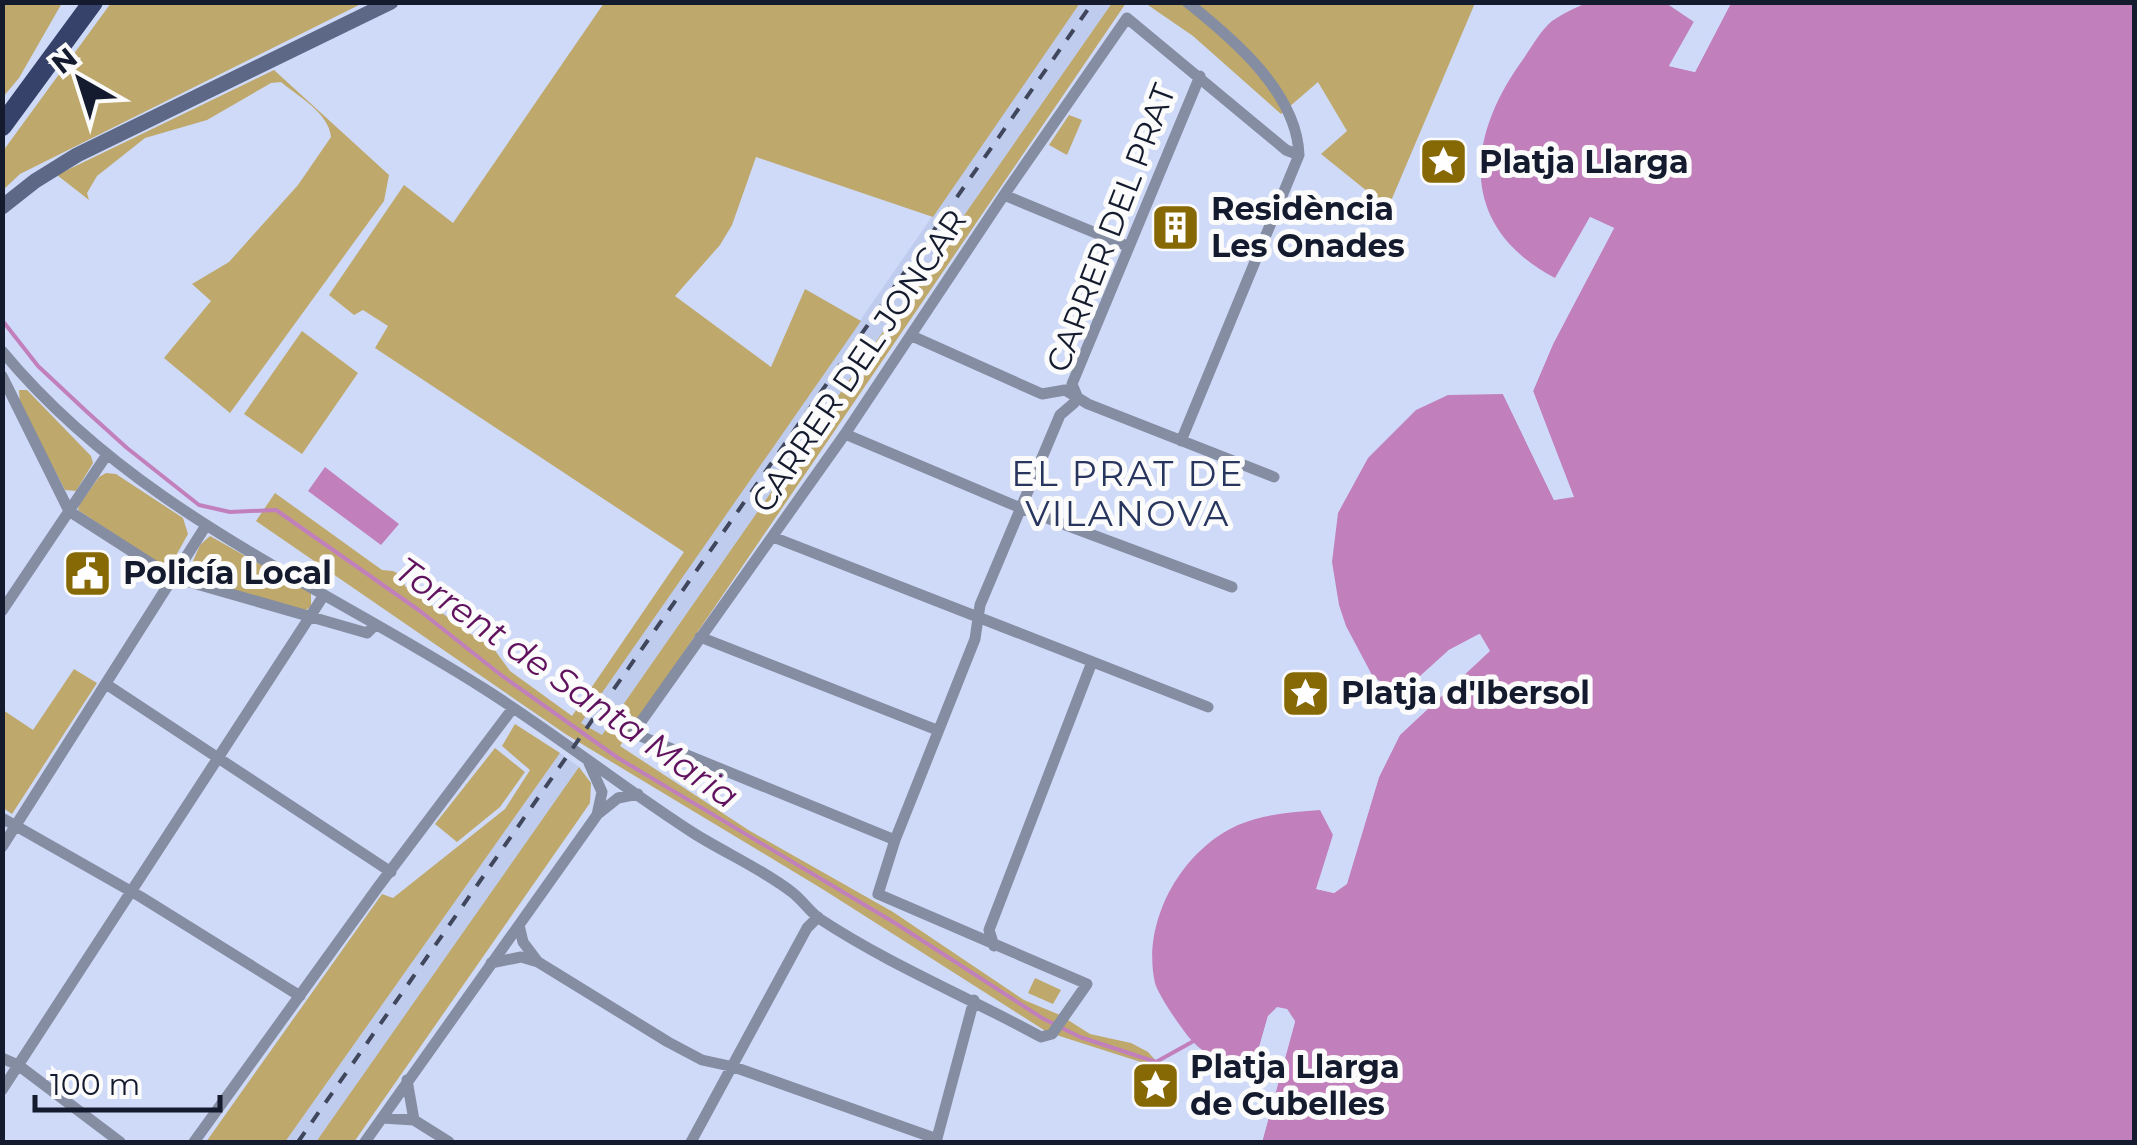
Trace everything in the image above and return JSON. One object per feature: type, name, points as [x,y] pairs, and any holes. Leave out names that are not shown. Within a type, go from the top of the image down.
[{"type":"highway","points":[[60,46],[78,2]]},
{"type":"highway","points":[[2,126],[92,2]]},
{"type":"main road","points":[[2,208],[35,181],[77,155],[390,2]]},
{"type":"street","points":[[1181,441],[1299,154],[1298,139],[1282,100],[1226,34],[1186,2]]},
{"type":"street","name":"CARRER DEL JONCAR","points":[[895,840],[634,733],[845,434],[1127,18],[1200,76]]},
{"type":"street","points":[[1200,76],[1286,150],[1299,154]]},
{"type":"street","name":"CARRER DEL PRAT","points":[[974,936],[878,894],[937,730],[975,640],[976,615],[1060,415],[1077,396],[1072,384],[1200,76]]},
{"type":"street","points":[[1269,136],[1285,134],[1292,123]]},
{"type":"street","points":[[1004,195],[1127,246]]},
{"type":"street","points":[[912,336],[1042,394],[1065,390],[1088,404],[1274,478]]},
{"type":"street","points":[[2,352],[71,426],[106,456],[206,526],[513,708],[694,834],[792,892],[818,917],[1041,1037],[1054,1030],[1087,984],[974,936]]},
{"type":"street","points":[[2,376],[69,511],[172,577],[368,634],[375,625]]},
{"type":"street","points":[[6,390],[25,378]]},
{"type":"street","points":[[845,434],[1021,508],[1232,587]]},
{"type":"street","points":[[2,612],[106,456]]},
{"type":"street","points":[[2,847],[206,526]]},
{"type":"street","points":[[773,537],[1208,707]]},
{"type":"street","points":[[2,1090],[324,595]]},
{"type":"street","points":[[700,637],[937,730]]},
{"type":"street","points":[[994,946],[989,930],[1092,662]]},
{"type":"street","points":[[106,684],[390,872]]},
{"type":"street","points":[[194,1142],[513,708]]},
{"type":"street","points":[[586,759],[598,776],[602,792],[597,815]]},
{"type":"street","points":[[365,1142],[597,815],[618,798],[638,794]]},
{"type":"street","points":[[2,818],[132,892],[300,996]]},
{"type":"street","points":[[691,1142],[807,928],[818,917]]},
{"type":"street","points":[[519,925],[523,942],[538,962]]},
{"type":"street","points":[[974,936],[989,930]]},
{"type":"street","points":[[491,963],[521,957],[538,962],[702,1060],[936,1141],[974,1000]]},
{"type":"street","points":[[2,1058],[120,1142]]},
{"type":"street","points":[[407,1080],[414,1120]]},
{"type":"street","points":[[382,1118],[414,1120],[449,1142]]},
{"type":"shaded area","points":[[3,2],[62,3],[19,78],[3,97]]},
{"type":"shaded area","points":[[111,2],[363,3],[20,174],[3,190],[3,151]]},
{"type":"shaded area","points":[[604,3],[1080,3],[933,217],[756,157],[732,225],[720,245],[675,296],[771,367],[805,289],[861,321],[581,723],[602,735],[1112,3],[1126,3],[620,746],[750,831],[893,912],[1024,1000],[1060,1015],[1090,1034],[1131,1043],[1158,1063],[1147,1064],[1047,1032],[824,890],[567,735],[256,521],[275,493],[382,570],[403,576],[405,586],[491,645],[510,671],[572,716],[684,552],[375,348],[388,326],[363,310],[354,315],[329,295],[404,185],[453,223]]},
{"type":"shaded area","points":[[1080,3],[1112,3],[602,735],[581,723]]},
{"type":"shaded area","points":[[1145,3],[1475,3],[1388,208],[1321,154],[1347,131],[1318,82],[1281,114],[1193,36]]},
{"type":"shaded area","points":[[1586,3],[1666,3],[1694,22],[1669,66],[1695,72],[1731,3],[2134,3],[2134,1142],[1262,1142],[1295,1021],[1287,1009],[1268,1016],[1251,1075],[1198,1047],[1157,989],[1152,959],[1160,912],[1183,870],[1199,852],[1218,836],[1248,821],[1320,810],[1333,835],[1317,889],[1334,893],[1347,884],[1379,777],[1400,734],[1489,651],[1479,634],[1449,650],[1392,701],[1387,687],[1372,675],[1346,626],[1332,562],[1338,513],[1368,458],[1416,410],[1448,395],[1503,394],[1554,500],[1573,496],[1533,391],[1553,344],[1614,228],[1590,217],[1555,278],[1523,257],[1501,233],[1487,207],[1481,179],[1482,149],[1504,88],[1548,25]]},
{"type":"shaded area","points":[[274,70],[389,175],[384,201],[230,413],[164,358],[211,301],[192,284],[229,262],[298,185],[331,137],[325,120],[281,82],[271,83],[207,120],[145,138],[97,176],[87,193],[89,200],[57,175]]},
{"type":"shaded area","points":[[1069,115],[1082,120],[1067,155],[1049,145]]},
{"type":"shaded area","points":[[302,331],[358,373],[302,454],[244,414]]},
{"type":"shaded area","points":[[19,390],[27,390],[91,456],[93,463],[76,491],[65,490],[20,404]]},
{"type":"shaded area","points":[[325,467],[399,524],[381,545],[308,491]]},
{"type":"shaded area","points":[[116,474],[183,518],[188,534],[173,561],[160,565],[78,510],[99,477]]},
{"type":"shaded area","points":[[210,536],[311,593],[311,606],[305,611],[197,581],[190,568],[200,545]]},
{"type":"shaded area","points":[[74,669],[97,683],[12,814],[3,808],[3,710],[33,730]]},
{"type":"shaded area","points":[[515,724],[560,753],[285,1142],[206,1142],[382,894],[393,898],[505,809],[530,770],[502,746]]},
{"type":"shaded area","points":[[495,748],[525,772],[500,807],[457,842],[435,824]]},
{"type":"shaded area","points":[[560,753],[579,767],[343,1104],[316,1142],[285,1142]]},
{"type":"shaded area","points":[[579,767],[591,783],[590,803],[354,1142],[316,1142]]},
{"type":"shaded area","points":[[1035,978],[1061,990],[1053,1004],[1028,993]]},
{"type":"pier","points":[[1726,2],[1731,3],[1695,72],[1669,66],[1696,18],[1698,24],[1677,63],[1693,66]]},
{"type":"pier","points":[[1590,217],[1614,228],[1553,344],[1533,391],[1574,497],[1554,500],[1503,394],[1505,389],[1557,495],[1567,493],[1528,390],[1548,341],[1607,230],[1592,223],[1560,281],[1554,283]]},
{"type":"pier","points":[[1480,634],[1490,651],[1400,735],[1379,777],[1346,884],[1334,893],[1316,889],[1335,829],[1338,835],[1323,885],[1333,887],[1342,881],[1375,775],[1396,732],[1483,650],[1478,641],[1452,655],[1392,706],[1396,699],[1449,650]]},
{"type":"pier","points":[[1277,1007],[1287,1009],[1295,1022],[1262,1142],[1257,1142],[1290,1022],[1284,1014],[1278,1013],[1272,1019],[1256,1077],[1250,1080],[1268,1016]]},
{"type":"waterway","name":"Torrent de Santa Maria","points":[[2,320],[38,366],[127,448],[199,505],[230,512],[276,510],[618,758],[895,923],[1042,1018],[1080,1037],[1156,1062],[1192,1042]]},
{"type":"railway","points":[[298,1142],[1093,2]]},
{"type":"place","name":"Platja Llarga","points":[[1444,162]]},
{"type":"place","name":"Residència Les Onades","points":[[1176,227]]},
{"type":"place","name":"Policía Local","points":[[88,573]]},
{"type":"place","name":"Platja d'Ibersol","points":[[1306,693]]},
{"type":"place","name":"Platja Llarga de Cubelles","points":[[1155,1085]]},
{"type":"district","name":"EL PRAT DE VILANOVA","points":[[1128,494]]}]
